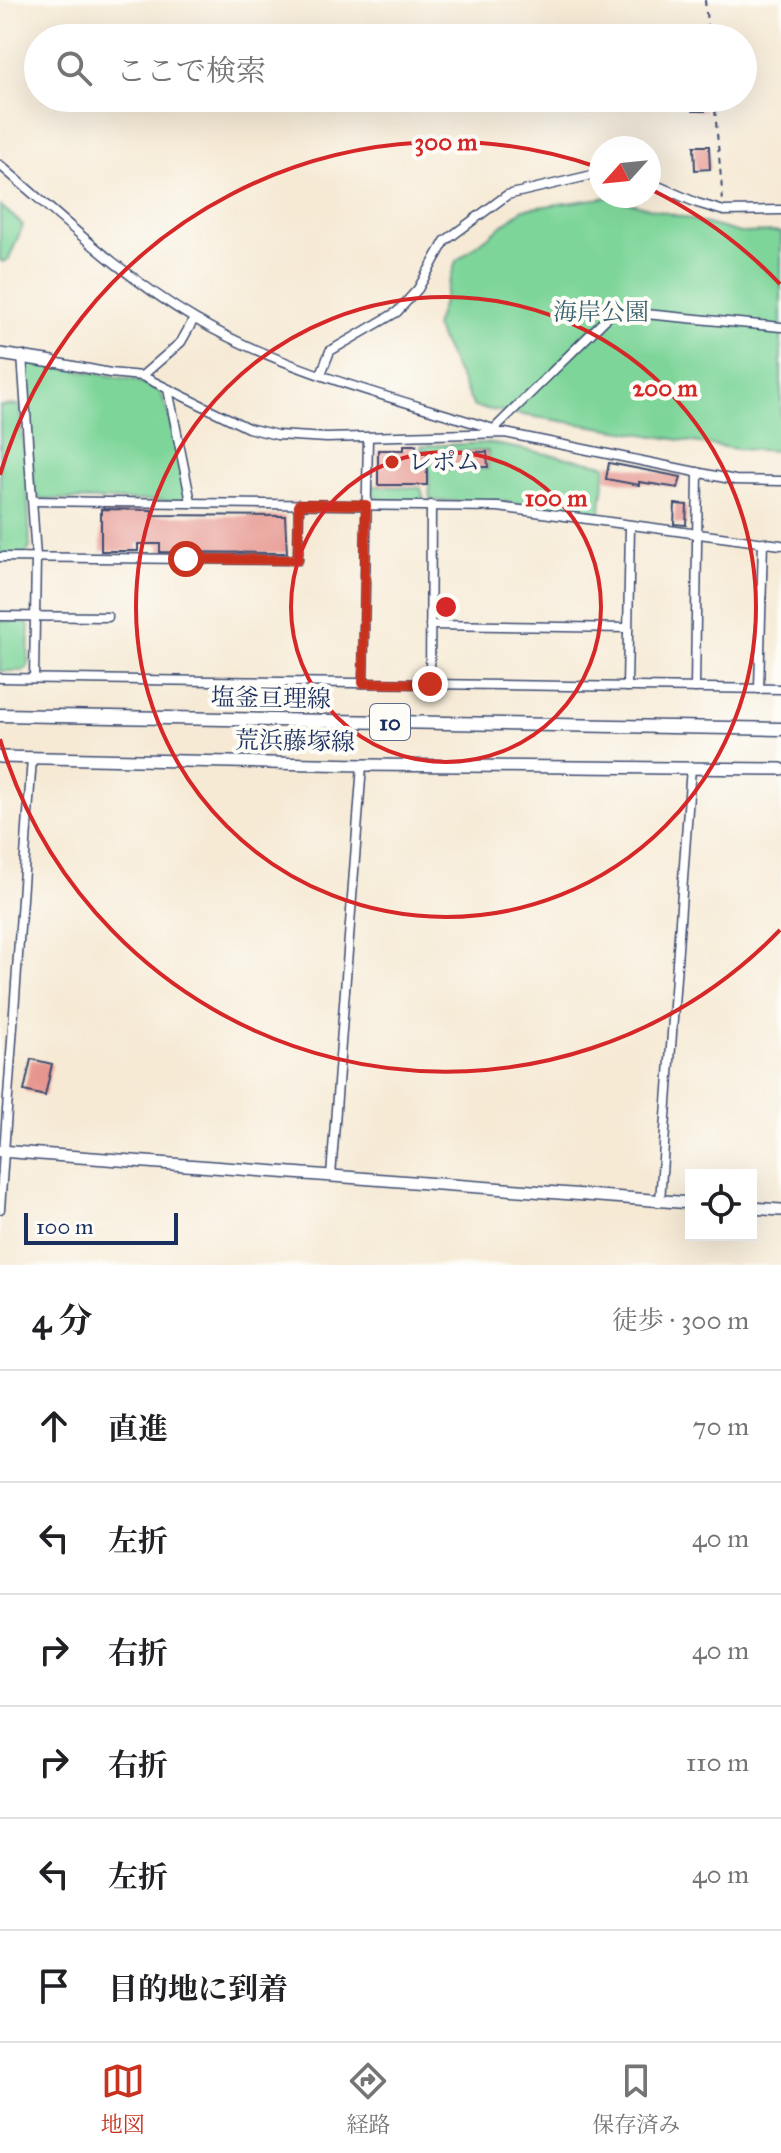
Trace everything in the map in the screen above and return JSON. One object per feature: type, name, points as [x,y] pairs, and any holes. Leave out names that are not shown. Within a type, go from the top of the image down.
[{"type":"main road","name":"塩釜亘理線","points":[[0,715],[781,729]]},
{"type":"street","points":[[0,165],[117,266],[194,319],[269,355],[505,433],[735,480],[781,481]]},
{"type":"street","points":[[321,374],[330,351],[397,312],[418,289],[445,241],[507,195],[589,176]]},
{"type":"street","points":[[661,187],[724,211],[781,210]]},
{"type":"street","points":[[494,429],[614,311],[781,327]]},
{"type":"street","points":[[142,376],[181,342],[194,319]]},
{"type":"street","points":[[0,354],[142,376],[248,428],[298,437],[505,433]]},
{"type":"street","points":[[22,355],[36,557],[34,678]]},
{"type":"street","points":[[168,389],[191,502]]},
{"type":"street","points":[[363,683],[368,438]]},
{"type":"street","points":[[695,688],[698,472]]},
{"type":"street","points":[[33,501],[498,507],[781,545]]},
{"type":"street","points":[[0,557],[298,560],[299,504]]},
{"type":"street","points":[[430,684],[431,505]]},
{"type":"street","points":[[627,687],[630,526]]},
{"type":"street","points":[[759,689],[763,542]]},
{"type":"street","points":[[0,616],[108,617]]},
{"type":"street","points":[[430,625],[627,628]]},
{"type":"street","points":[[0,678],[781,689]]},
{"type":"street","name":"荒浜藤塚線","points":[[0,757],[362,765],[781,769]]},
{"type":"street","points":[[0,1209],[32,758]]},
{"type":"street","points":[[331,1176],[362,765]]},
{"type":"street","points":[[660,1201],[691,767]]},
{"type":"street","points":[[2,1151],[685,1203]]},
{"type":"street","points":[[757,1208],[781,1210]]},
{"type":"path","points":[[705,0],[707,24]]},
{"type":"path","points":[[715,112],[724,211]]},
{"type":"green space","name":"海岸公園","points":[[589,200],[589,208],[649,208],[740,233],[781,232],[781,451],[736,449],[474,407],[435,327],[456,261],[524,209]]},
{"type":"green space","points":[[0,205],[23,225],[9,259],[3,262],[0,260]]},
{"type":"green space","points":[[28,362],[135,380],[160,391],[168,412],[187,495],[182,501],[40,499],[35,494],[25,366]]},
{"type":"green space","points":[[19,405],[30,548],[25,554],[0,554],[0,406]]},
{"type":"green space","points":[[489,443],[606,465],[600,515],[498,501],[430,501],[428,463],[446,463],[446,469],[488,469],[488,451],[447,451],[446,457],[428,458],[428,450],[421,450],[421,446]]},
{"type":"green space","points":[[372,486],[421,488],[424,501],[380,500],[372,495]]},
{"type":"green space","points":[[0,621],[23,621],[29,626],[28,667],[22,671],[0,671]]},
{"type":"building","points":[[694,146],[709,146],[710,169],[695,170]]},
{"type":"building","points":[[404,445],[416,445],[416,451],[427,451],[427,485],[378,485],[378,450],[404,450]]},
{"type":"building","points":[[447,452],[487,452],[488,467],[447,467]]},
{"type":"building","points":[[609,463],[681,477],[678,488],[606,479]]},
{"type":"building","points":[[675,504],[687,505],[686,525],[674,524]]},
{"type":"building","points":[[101,509],[152,510],[152,515],[285,516],[287,553],[160,552],[160,544],[138,544],[138,551],[101,551]]},
{"type":"building","points":[[31,1059],[52,1064],[45,1096],[24,1091]]},
{"type":"place","name":"レポム","points":[[392,462]]},
{"type":"route","points":[[186,559],[298,560],[299,504],[366,505],[363,683],[430,684]]}]
